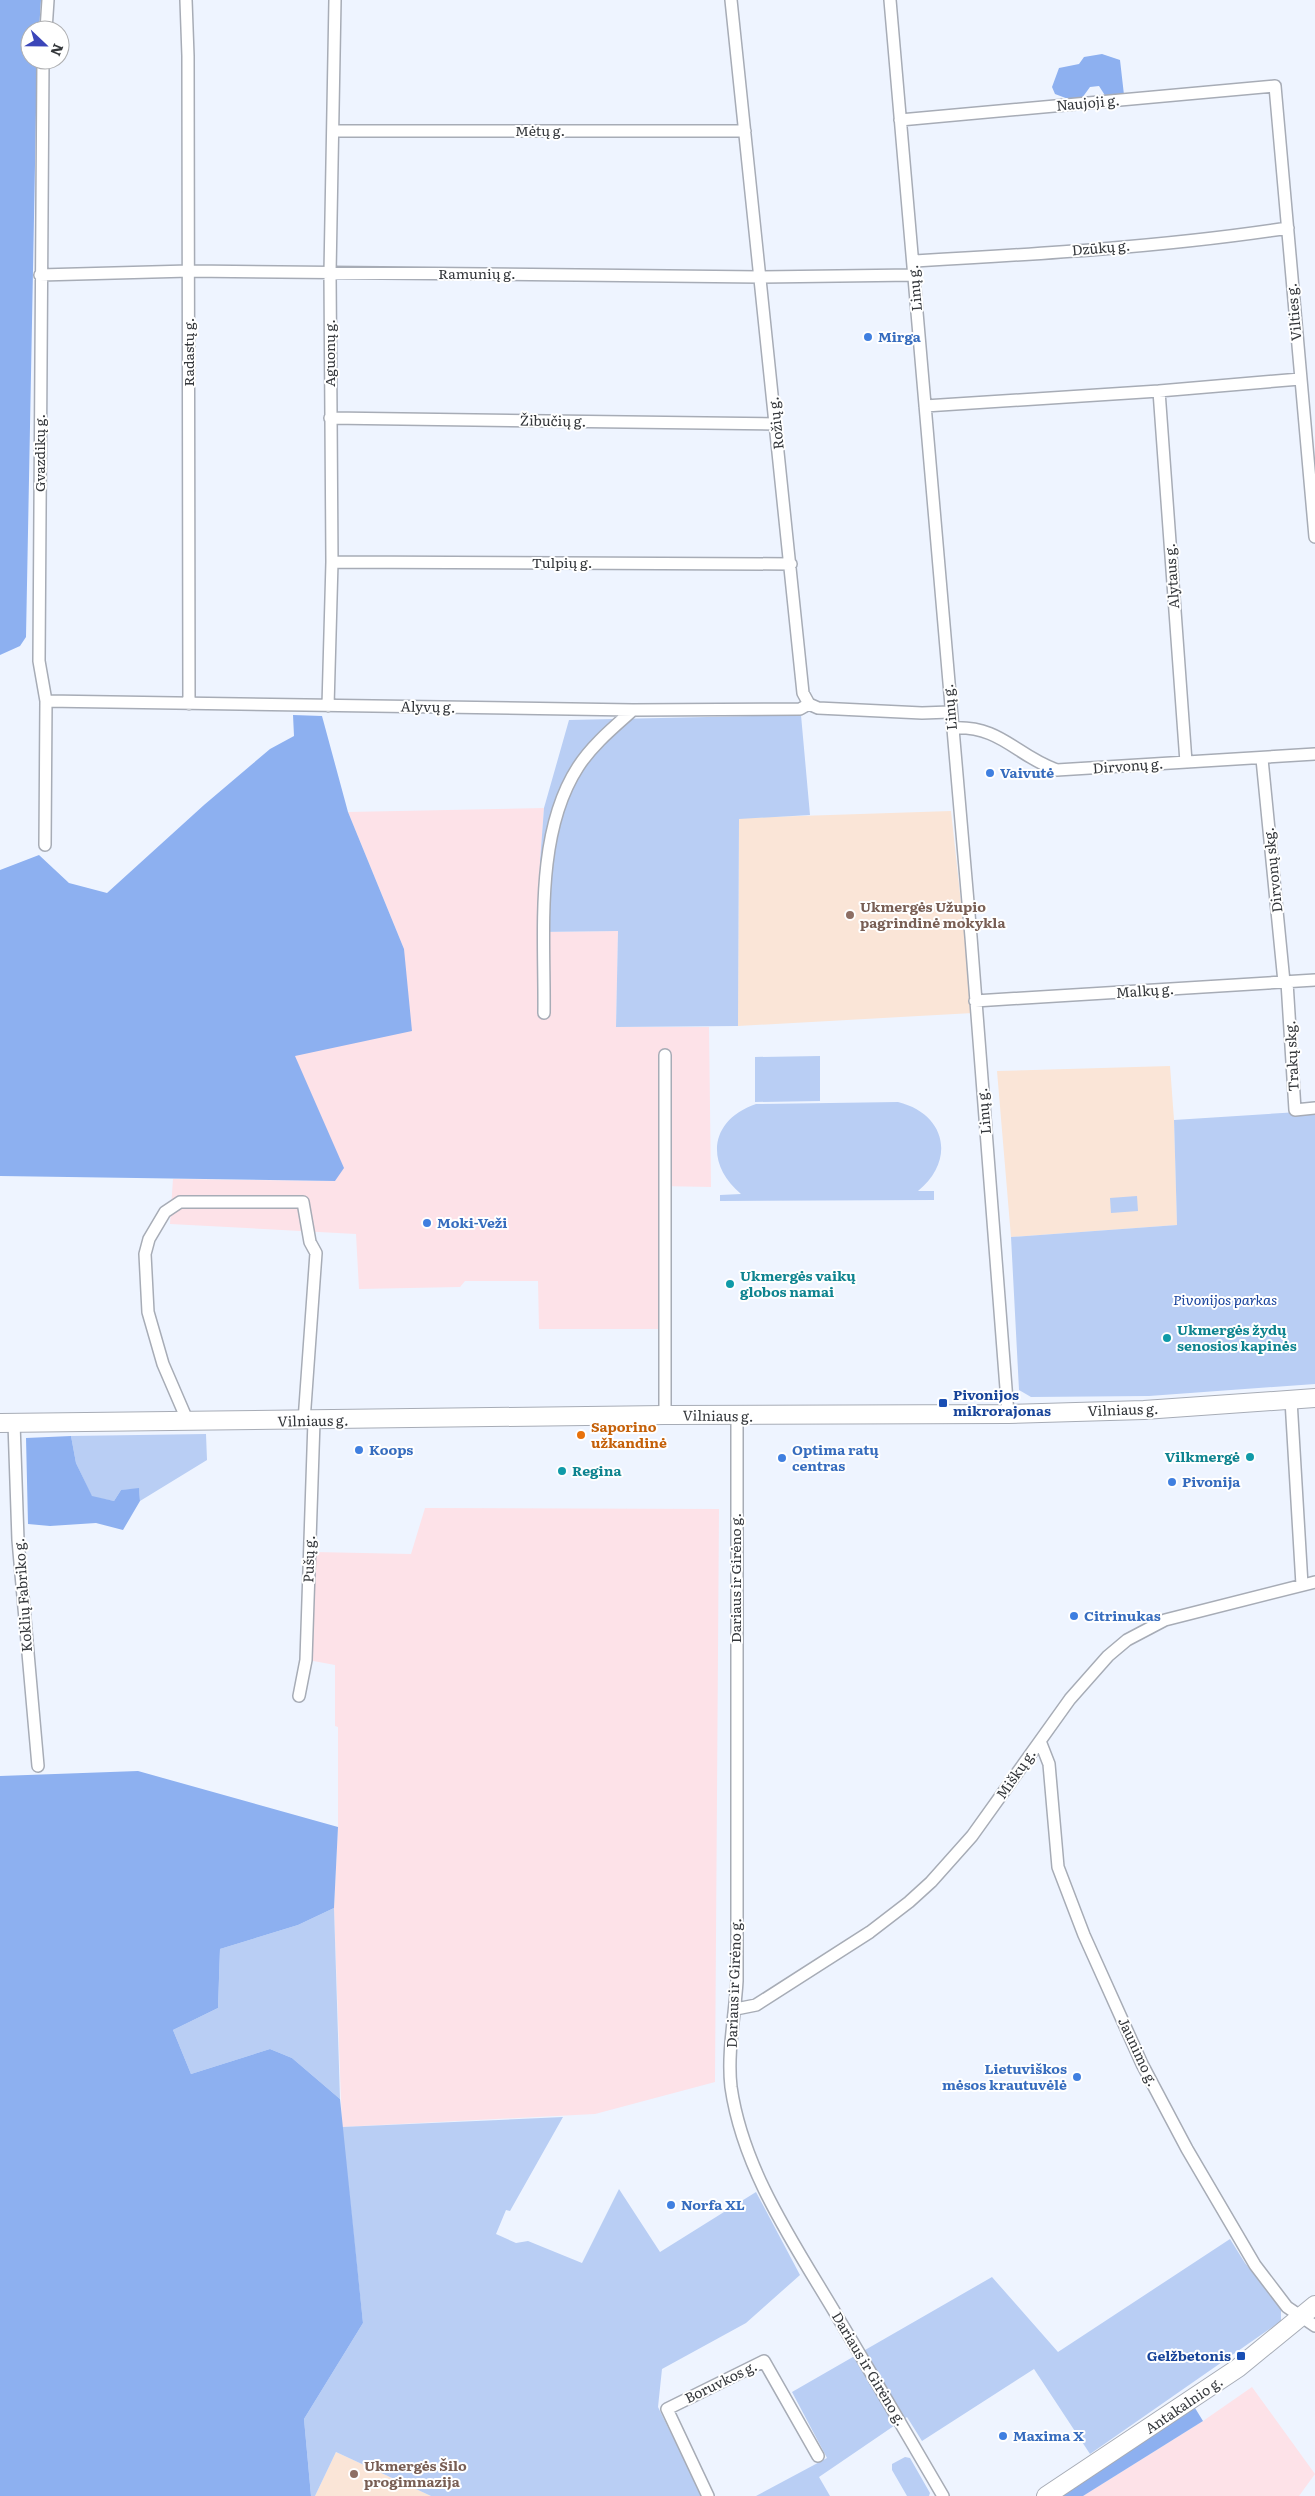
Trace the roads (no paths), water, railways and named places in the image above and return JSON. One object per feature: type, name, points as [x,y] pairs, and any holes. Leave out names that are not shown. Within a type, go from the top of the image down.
[{"type":"main road","name":"Vilniaus g.","points":[[7,1423],[309,1421],[665,1415],[1008,1414],[1144,1410],[1315,1398]]},
{"type":"main road","name":"Antakalnio g.","points":[[1046,2496],[1309,2322],[1315,2305]]},
{"type":"street","points":[[47,20],[48,0]]},
{"type":"street","name":"Radastų g.","points":[[186,0],[189,271],[189,704]]},
{"type":"street","name":"Aguonų g.","points":[[328,706],[332,562],[330,273],[335,0]]},
{"type":"street","name":"Rožių g.","points":[[731,0],[803,693],[809,704]]},
{"type":"street","name":"Linų g.","points":[[890,0],[1008,1414]]},
{"type":"street","name":"Gvazdikų g.","points":[[43,70],[40,275],[40,661],[46,701],[45,846]]},
{"type":"street","name":"Naujoji g.","points":[[900,120],[1275,86]]},
{"type":"street","name":"Vilties g.","points":[[1275,86],[1315,537]]},
{"type":"street","name":"Mėtų g.","points":[[334,131],[745,131]]},
{"type":"street","name":"Dzūkų g.","points":[[913,262],[1047,253],[1288,228]]},
{"type":"street","name":"Ramunių g.","points":[[40,275],[189,271],[760,276],[914,275]]},
{"type":"street","points":[[925,406],[1159,391],[1300,379]]},
{"type":"street","name":"Alytaus g.","points":[[1159,391],[1186,762]]},
{"type":"street","name":"Žibučių g.","points":[[330,418],[776,424]]},
{"type":"street","name":"Tulpių g.","points":[[332,562],[791,564]]},
{"type":"street","name":"Alyvų g.","points":[[46,701],[633,710],[800,710],[809,704]]},
{"type":"street","points":[[809,704],[818,708],[922,713],[950,712]]},
{"type":"street","points":[[544,1013],[546,872],[557,812],[578,767],[602,737],[633,710]]},
{"type":"street","name":"Dirvonų g.","points":[[952,728],[978,730],[999,736],[1042,765],[1057,770],[1262,759],[1315,754]]},
{"type":"street","name":"Dirvonų skg.","points":[[1262,759],[1286,982]]},
{"type":"street","name":"Malkų g.","points":[[975,1001],[1315,980]]},
{"type":"street","name":"Trakų skg.","points":[[1286,982],[1295,1110],[1315,1108]]},
{"type":"street","points":[[665,1055],[665,1415]]},
{"type":"street","name":"Pušų g.","points":[[188,1422],[163,1364],[148,1312],[145,1254],[150,1239],[165,1212],[180,1202],[303,1202],[310,1242],[316,1252],[309,1421],[306,1660],[299,1696]]},
{"type":"street","points":[[1291,1400],[1302,1585]]},
{"type":"street","name":"Dariaus ir Girėno g.","points":[[737,1416],[736,2008],[730,2071],[731,2085],[742,2135],[760,2182],[805,2264],[943,2496]]},
{"type":"street","name":"Koklių Fabriko g.","points":[[7,1423],[38,1766]]},
{"type":"street","name":"Miškų g.","points":[[736,2008],[756,2004],[863,1936],[909,1902],[954,1859],[1089,1677],[1127,1640],[1165,1620],[1315,1582]]},
{"type":"street","name":"Jaunimo g.","points":[[1040,1741],[1049,1764],[1058,1867],[1084,1935],[1142,2064],[1187,2149],[1254,2265],[1287,2307],[1309,2322]]},
{"type":"street","name":"Boruvkos g.","points":[[708,2496],[667,2408],[764,2361],[818,2456]]},
{"type":"place","name":"Mirga","points":[[868,337]]},
{"type":"place","name":"Vaivutė","points":[[990,773]]},
{"type":"place","name":"Ukmergės Užupio pagrindinė mokykla","points":[[850,915]]},
{"type":"place","name":"Moki-Veži","points":[[427,1223]]},
{"type":"place","name":"Ukmergės vaikų globos namai","points":[[730,1284]]},
{"type":"place","name":"Ukmergės žydų senosios kapinės","points":[[1167,1338]]},
{"type":"place","name":"Pivonijos mikrorajonas","points":[[943,1403]]},
{"type":"place","name":"Saporino užkandinė","points":[[581,1435]]},
{"type":"place","name":"Koops","points":[[359,1450]]},
{"type":"place","name":"Vilkmergė","points":[[1250,1457]]},
{"type":"place","name":"Optima ratų centras","points":[[782,1458]]},
{"type":"place","name":"Regina","points":[[562,1471]]},
{"type":"place","name":"Pivonija","points":[[1172,1482]]},
{"type":"place","name":"Citrinukas","points":[[1074,1616]]},
{"type":"place","name":"Lietuviškos mėsos krautuvėlė","points":[[1077,2077]]},
{"type":"place","name":"Norfa XL","points":[[671,2205]]},
{"type":"place","name":"Gelžbetonis","points":[[1241,2356]]},
{"type":"place","name":"Maxima X","points":[[1003,2436]]},
{"type":"place","name":"Ukmergės Šilo progimnazija","points":[[354,2474]]},
{"type":"park label","name":"Pivonijos parkas","points":[[1225,1300]]}]
